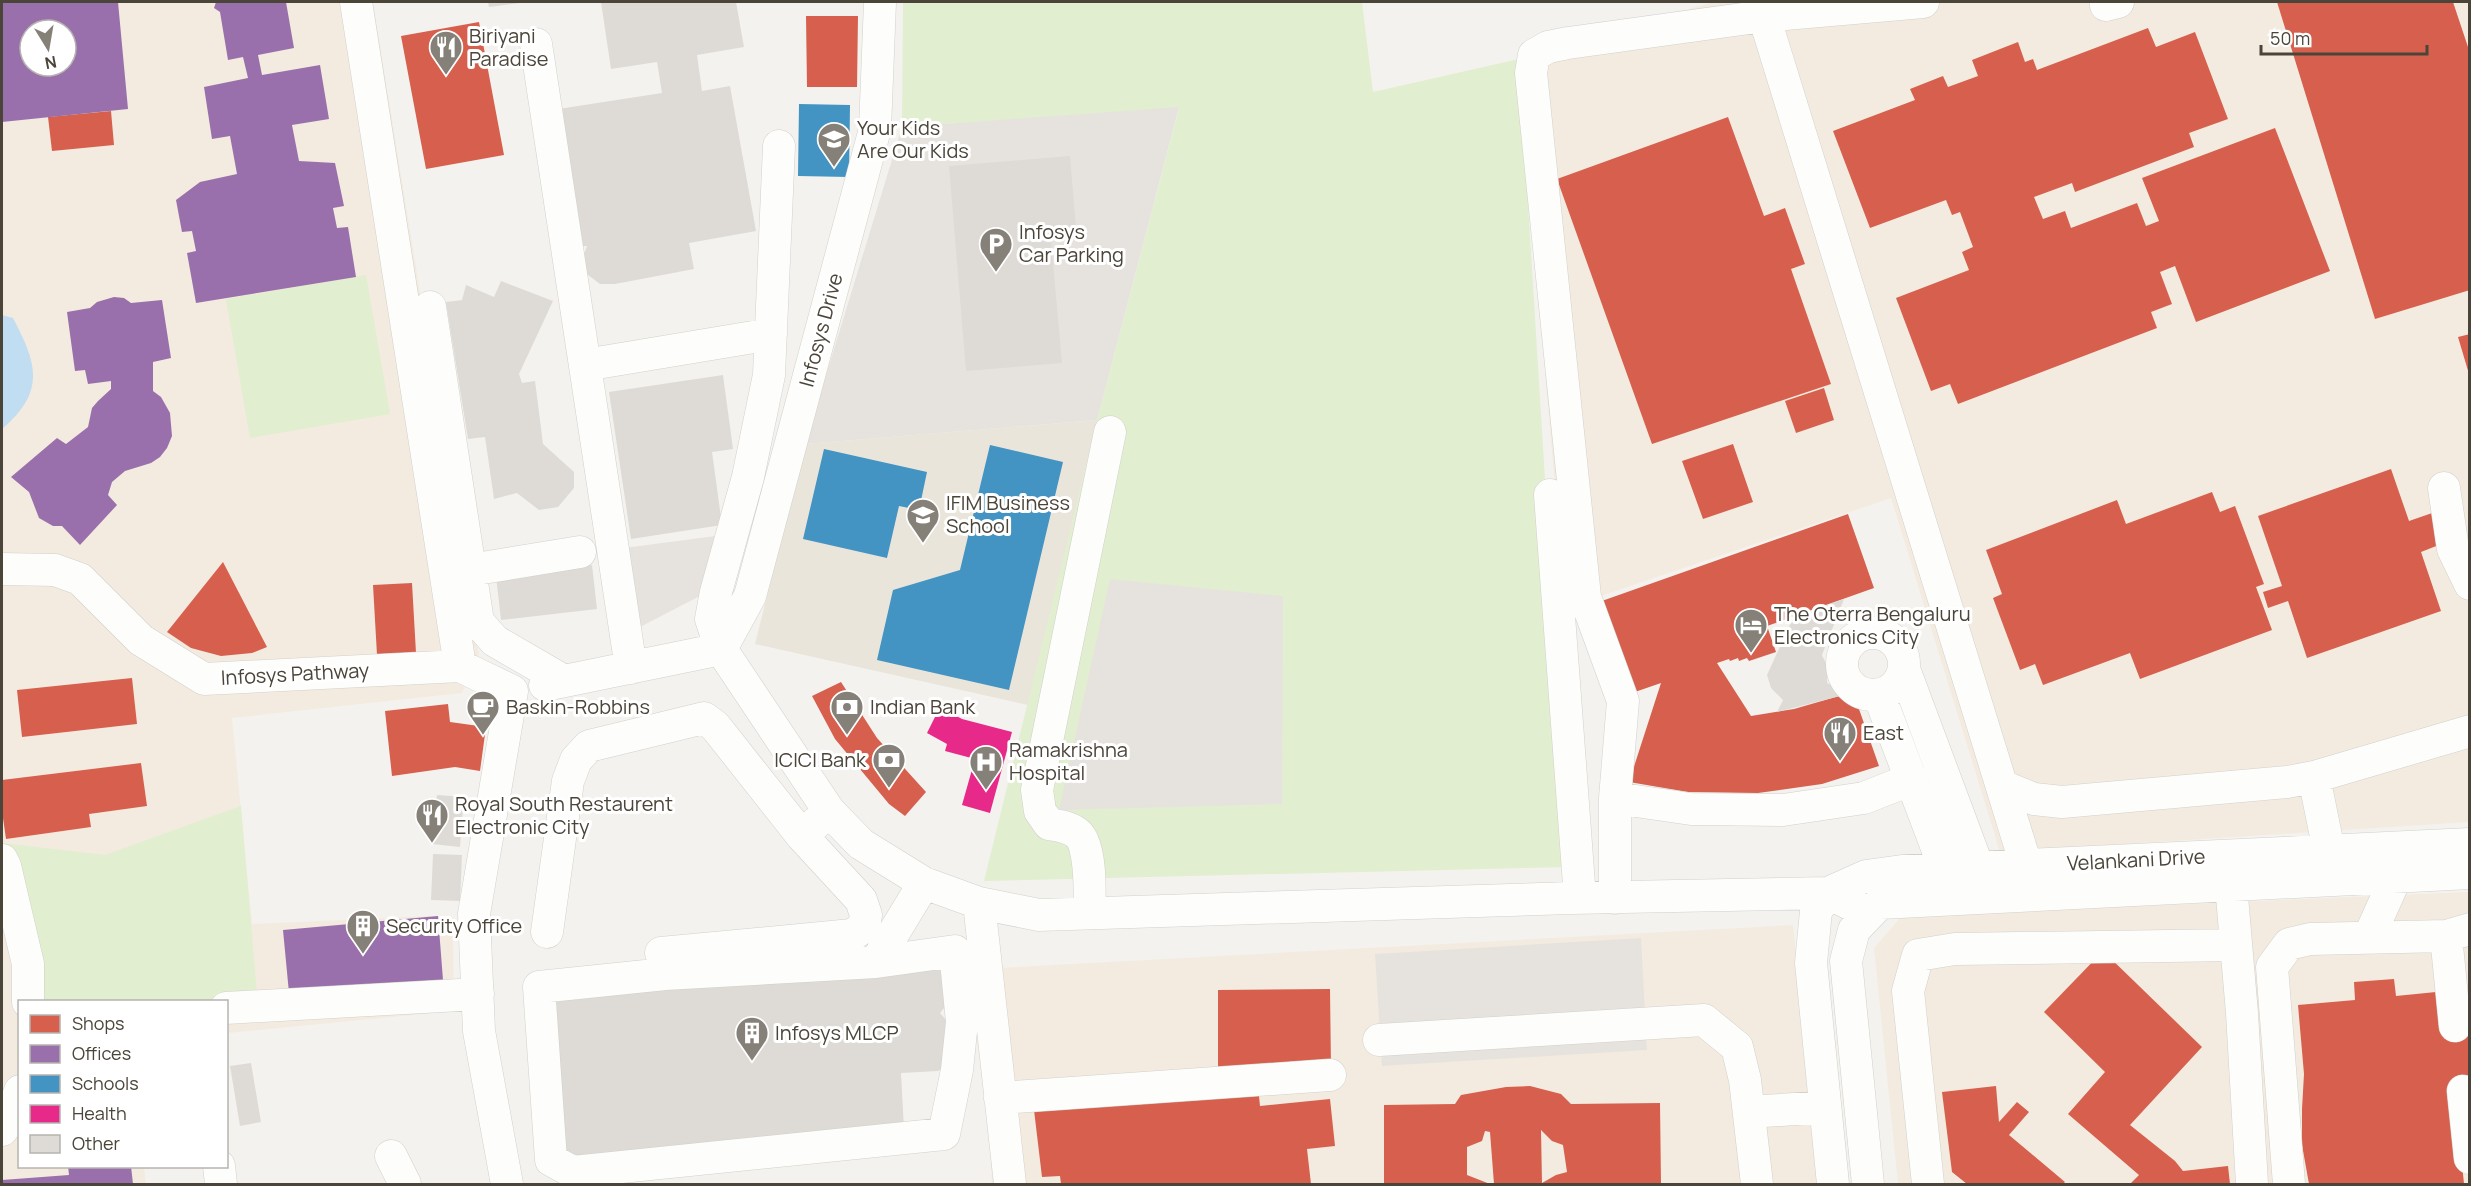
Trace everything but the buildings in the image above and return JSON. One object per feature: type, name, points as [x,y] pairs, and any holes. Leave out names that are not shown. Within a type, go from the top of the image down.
[{"type":"street","points":[[356,2],[459,666]]},
{"type":"street","name":"Infosys Drive","points":[[721,649],[750,596],[875,129],[880,2]]},
{"type":"street","points":[[1616,898],[1615,798],[1623,701],[1585,597],[1531,73],[1534,55],[1548,46],[1764,16],[1923,2]]},
{"type":"street","points":[[1764,16],[2026,865]]},
{"type":"street","points":[[536,44],[631,668]]},
{"type":"street","points":[[779,146],[769,375],[748,477],[716,592],[711,619],[721,649],[829,811],[861,844],[924,883],[979,903],[1039,915],[1580,898],[1822,902],[1861,922],[1846,961],[1868,1185]]},
{"type":"street","points":[[430,307],[478,622],[495,641],[564,681]]},
{"type":"street","points":[[585,365],[771,334]]},
{"type":"street","points":[[1089,913],[1088,861],[1080,836],[1068,828],[1048,824],[1040,811],[1037,790],[1110,432]]},
{"type":"street","points":[[2444,488],[2453,549],[2469,584]]},
{"type":"street","points":[[1550,495],[1580,898]]},
{"type":"street","points":[[470,570],[580,552]]},
{"type":"street","name":"Infosys Pathway","points":[[2,568],[55,570],[80,579],[141,640],[204,679],[459,666],[512,691]]},
{"type":"street","points":[[1904,669],[1892,689],[1879,695],[1860,692],[1845,679],[1842,666],[1843,655],[1848,645],[1857,637],[1868,633],[1879,633],[1898,646],[1903,657],[1904,669],[1978,867]]},
{"type":"street","points":[[507,1185],[479,1031],[474,914],[512,691],[721,649]]},
{"type":"street","points":[[1879,695],[1945,868]]},
{"type":"street","points":[[547,932],[568,781],[576,760],[589,746],[704,718],[715,726],[802,836],[861,900],[866,915],[864,927],[852,935],[661,953]]},
{"type":"street","points":[[2002,786],[2034,799],[2062,801],[2286,782],[2313,777],[2469,731]]},
{"type":"street","points":[[2313,777],[2329,851]]},
{"type":"street","points":[[1615,798],[1691,809],[1783,810],[1864,798],[1912,779]]},
{"type":"street","points":[[802,836],[829,811]]},
{"type":"street","name":"Velankani Drive","points":[[1822,902],[1866,876],[1945,868],[2329,851],[2469,866]]},
{"type":"street","points":[[2,860],[28,964],[28,1000]]},
{"type":"street","name":"Velankani Drive","points":[[1861,922],[1880,903],[1910,900],[2396,877],[2469,866]]},
{"type":"street","points":[[2369,937],[2396,877]]},
{"type":"street","points":[[876,962],[924,883]]},
{"type":"street","points":[[2231,885],[2252,1185]]},
{"type":"street","points":[[1822,902],[1811,963],[1833,1185]]},
{"type":"street","points":[[979,903],[1010,1185]]},
{"type":"street","points":[[2289,1185],[2272,967],[2289,944],[2310,939],[2458,932],[2456,1026]]},
{"type":"street","points":[[1928,1185],[1908,992],[1918,955],[1955,949],[2236,945]]},
{"type":"street","points":[[955,951],[962,1022],[957,1070],[944,1134],[573,1172],[551,1160],[539,987],[665,974],[876,962],[955,951]]},
{"type":"street","points":[[228,1008],[478,994]]},
{"type":"street","points":[[1379,1040],[1704,1020],[1737,1047],[1745,1080],[1757,1185]]},
{"type":"street","points":[[1000,1098],[1330,1075]]},
{"type":"street","points":[[2463,1091],[2469,1158]]},
{"type":"street","points":[[2,1130],[10,1119],[18,1097]]},
{"type":"street","points":[[1749,1112],[1825,1107]]},
{"type":"street","points":[[391,1156],[405,1185]]},
{"type":"street","points":[[219,1168],[221,1185]]},
{"type":"shaded area","points":[[2,2],[373,2],[479,655],[462,693],[232,718],[252,924],[429,916],[453,924],[454,1011],[228,1033],[228,1000],[18,1000],[18,1168],[144,1168],[146,1184],[2,1184]]},
{"type":"shaded area","points":[[1713,2],[2469,2],[2469,822],[2000,852],[1891,498],[1565,608],[1519,59]]},
{"type":"shaded area","name":"Infosys Car Parking","points":[[1179,107],[1097,420],[805,444],[902,127]]},
{"type":"shaded area","name":"IFIM Business School","points":[[1097,420],[1028,705],[755,644],[805,444]]},
{"type":"shaded area","points":[[723,535],[700,596],[640,627],[624,548]]},
{"type":"shaded area","points":[[1110,579],[1283,596],[1282,804],[1059,810]]},
{"type":"shaded area","points":[[2469,892],[2469,1184],[1898,1184],[1874,948],[1902,916]]},
{"type":"shaded area","points":[[1793,925],[1820,1184],[992,1184],[981,969]]},
{"type":"shaded area","points":[[1641,938],[1647,1050],[1382,1066],[1375,954]]},
{"type":"green space","points":[[903,2],[1362,2],[1373,92],[1519,59],[1569,867],[984,881],[1097,420],[1179,108],[902,127]]},
{"type":"green space","points":[[366,275],[390,414],[250,438],[226,299]]},
{"type":"green space","points":[[241,806],[258,1006],[228,1002],[228,1000],[40,1000],[2,843],[105,855]]},
{"type":"water","points":[[2,315],[13,318],[28,349],[33,376],[26,402],[2,429]]},
{"type":"place","name":"Biriyani Paradise","points":[[446,76]]},
{"type":"place","name":"Your Kids Are Our Kids","points":[[834,168]]},
{"type":"place","name":"Infosys Car Parking","points":[[996,273]]},
{"type":"place","name":"IFIM Business School","points":[[923,544]]},
{"type":"place","name":"The Oterra Bengaluru Electronics City","points":[[1751,654]]},
{"type":"place","name":"Baskin-Robbins","points":[[483,736]]},
{"type":"place","name":"Indian Bank","points":[[847,736]]},
{"type":"place","name":"East","points":[[1840,762]]},
{"type":"place","name":"ICICI Bank","points":[[889,789]]},
{"type":"place","name":"Ramakrishna Hospital","points":[[986,791]]},
{"type":"place","name":"Royal South Restaurent Electronic City","points":[[432,844]]},
{"type":"place","name":"Security Office","points":[[363,955]]},
{"type":"place","name":"Infosys MLCP","points":[[752,1062]]}]
